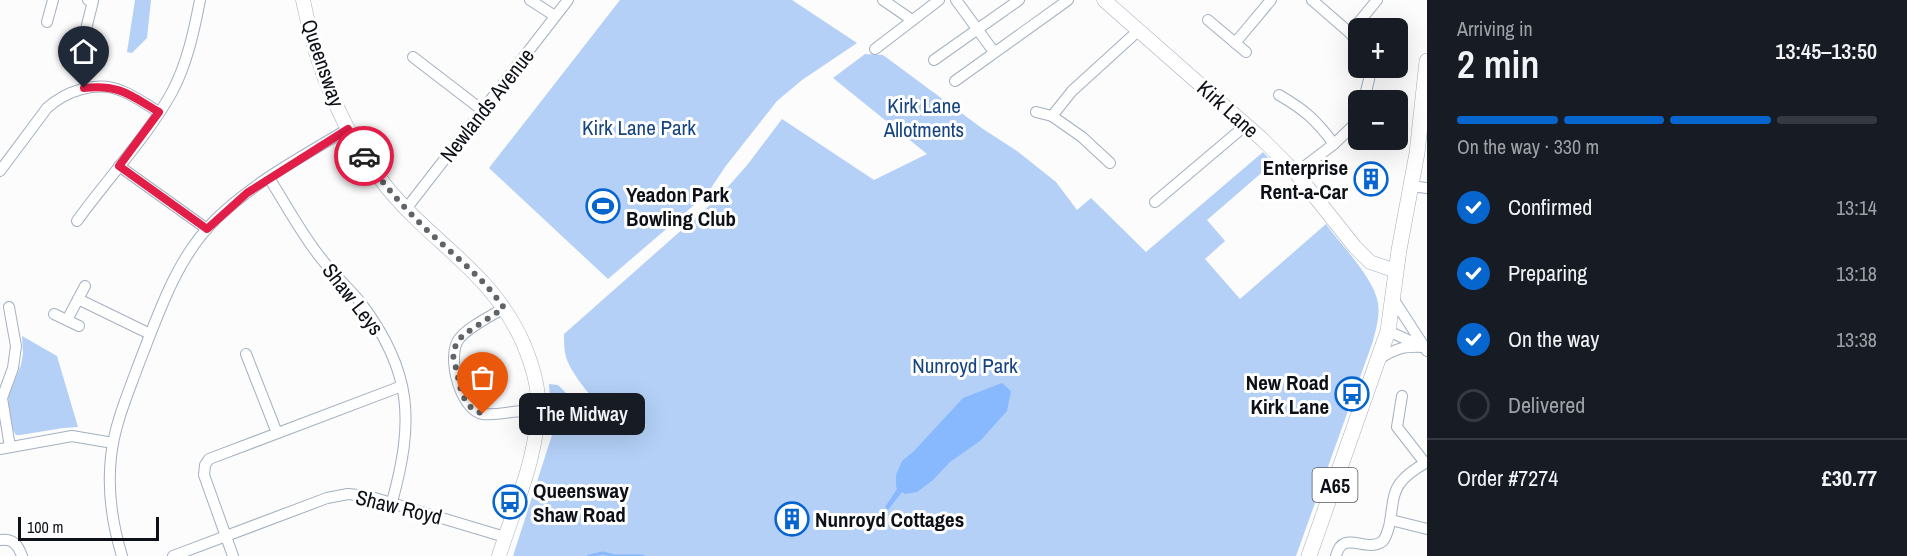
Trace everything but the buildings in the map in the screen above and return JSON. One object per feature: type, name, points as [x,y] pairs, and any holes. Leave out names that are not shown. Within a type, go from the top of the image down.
[{"type":"main road","name":"A65","points":[[1310,556],[1388,331],[1417,153],[1427,61]]},
{"type":"street","points":[[47,22],[53,0]]},
{"type":"street","points":[[85,33],[93,1],[88,0]]},
{"type":"street","points":[[77,221],[159,112],[172,91],[195,29],[201,0]]},
{"type":"street","name":"Queensway","points":[[304,0],[318,62],[330,95],[365,157],[406,209],[471,269],[504,308],[516,328],[531,364],[538,395],[534,445],[499,556]]},
{"type":"street","points":[[530,0],[555,16]]},
{"type":"street","name":"Newlands Avenue","points":[[406,209],[568,0]]},
{"type":"street","points":[[883,0],[912,20]]},
{"type":"street","points":[[875,50],[939,0]]},
{"type":"street","points":[[956,0],[994,52]]},
{"type":"street","points":[[934,60],[1019,0]]},
{"type":"street","points":[[955,81],[1068,0]]},
{"type":"street","name":"Kirk Lane","points":[[1104,0],[1296,172],[1355,247],[1370,262],[1396,271]]},
{"type":"street","points":[[1235,43],[1271,0]]},
{"type":"street","points":[[1312,0],[1348,31]]},
{"type":"street","points":[[1362,18],[1377,0]]},
{"type":"street","points":[[1208,20],[1246,52]]},
{"type":"street","points":[[1052,117],[1072,91],[1139,30]]},
{"type":"street","points":[[413,57],[482,110]]},
{"type":"street","points":[[0,171],[47,108],[73,92],[95,87],[112,88],[125,92],[159,112]]},
{"type":"street","points":[[1279,95],[1300,107],[1317,121],[1334,144]]},
{"type":"street","points":[[1036,112],[1052,117],[1082,137],[1110,163]]},
{"type":"street","points":[[1155,202],[1246,125]]},
{"type":"street","points":[[122,556],[111,509],[109,479],[113,442],[150,334],[180,267],[207,229],[229,207],[269,178],[348,129]]},
{"type":"street","points":[[1296,172],[1348,131]]},
{"type":"street","points":[[119,166],[207,229]]},
{"type":"street","name":"Shaw Leys","points":[[269,178],[324,262],[359,302],[389,348],[402,386],[406,425],[402,465],[392,502]]},
{"type":"street","points":[[1411,186],[1427,188]]},
{"type":"street","points":[[67,320],[85,286]]},
{"type":"street","points":[[1392,297],[1426,349]]},
{"type":"street","points":[[78,299],[150,334]]},
{"type":"street","points":[[9,308],[16,346],[13,368],[2,398],[5,448],[72,436],[113,442]]},
{"type":"street","points":[[504,308],[463,335],[456,344],[453,355],[462,395],[472,409],[483,414],[527,410],[538,412]]},
{"type":"street","points":[[54,314],[79,326]]},
{"type":"street","points":[[1388,331],[1426,349]]},
{"type":"street","points":[[1379,359],[1392,350],[1405,346],[1426,349]]},
{"type":"street","points":[[246,354],[278,433]]},
{"type":"street","points":[[233,556],[204,475],[205,465],[209,459],[402,386]]},
{"type":"street","points":[[1336,556],[1343,543],[1373,546],[1386,536],[1397,486],[1426,462],[1397,427],[1402,396]]},
{"type":"street","name":"Shaw Royd","points":[[173,556],[339,495],[357,494],[392,502],[505,537]]},
{"type":"street","points":[[1391,520],[1427,529]]},
{"type":"street","points":[[0,540],[15,543],[22,556]]},
{"type":"green space","points":[[135,0],[151,0],[147,38],[132,53],[127,52]]},
{"type":"green space","name":"Kirk Lane Park","points":[[620,0],[792,0],[857,43],[802,80],[777,101],[725,167],[707,194],[608,279],[489,168]]},
{"type":"green space","name":"Nunroyd Park","points":[[865,54],[883,55],[983,129],[1017,151],[1056,182],[1077,210],[1091,198],[1146,252],[1263,152],[1273,163],[1207,220],[1225,241],[1205,259],[1240,299],[1326,224],[1370,283],[1378,303],[1378,318],[1373,341],[1296,556],[513,556],[552,435],[549,384],[558,385],[578,405],[627,418],[647,426],[636,419],[607,411],[593,398],[569,364],[565,352],[564,334],[719,197],[748,164],[782,119],[874,180],[927,154],[833,78]]},
{"type":"green space","points":[[22,336],[57,356],[78,427],[16,435],[11,427],[8,396],[21,365]]},
{"type":"water","points":[[1002,383],[1011,391],[1007,411],[980,441],[950,462],[933,480],[917,492],[905,494],[902,492],[888,510],[885,507],[897,489],[896,475],[902,461],[963,398]]},
{"type":"waterway","points":[[589,556],[603,553],[614,556],[643,556]]},
{"type":"way so far","points":[[364,156],[406,209],[481,279],[504,308],[463,335],[453,351],[462,395],[472,409],[483,414]]},
{"type":"place","name":"Enterprise Rent-a-Car","points":[[1371,179]]},
{"type":"place","name":"Yeadon Park Bowling Club","points":[[603,206]]},
{"type":"place","name":"New Road Kirk Lane","points":[[1352,394]]},
{"type":"place","name":"The Midway","points":[[483,414]]},
{"type":"place","name":"Queensway Shaw Road","points":[[510,502]]},
{"type":"place","name":"Nunroyd Cottages","points":[[792,519]]},
{"type":"route","points":[[84,88],[104,87],[121,90],[159,112],[119,166],[207,229],[247,193],[348,129],[364,156]]},
{"type":"park label","name":"Kirk Lane Allotments","points":[[924,117]]}]
